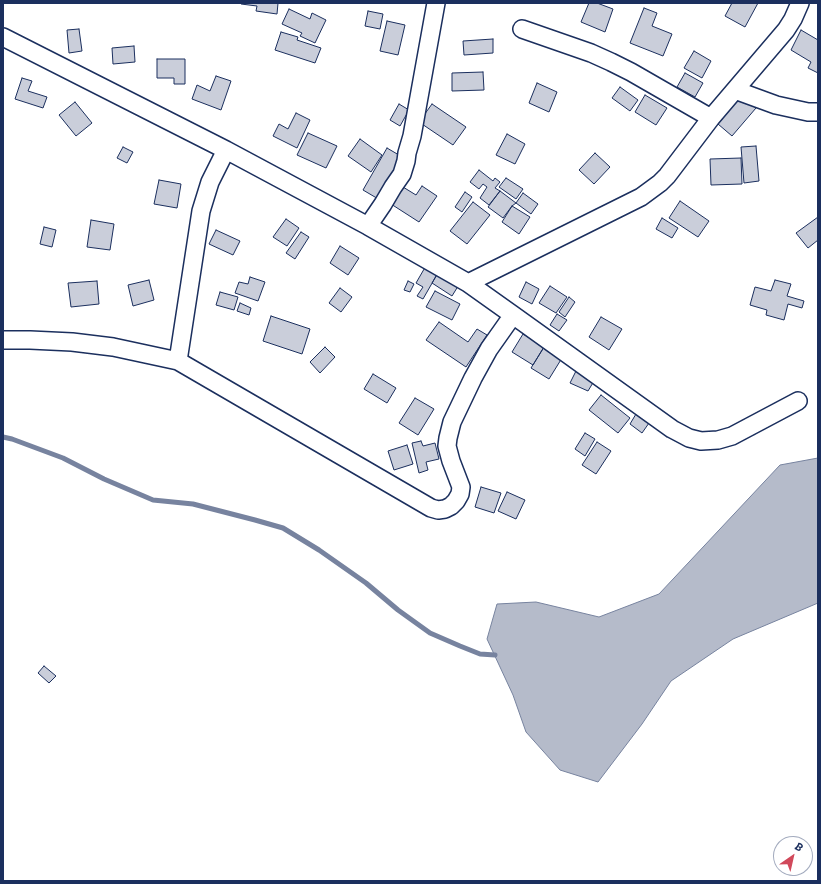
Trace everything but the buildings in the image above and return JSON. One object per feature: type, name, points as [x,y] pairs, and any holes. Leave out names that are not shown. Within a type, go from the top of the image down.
[{"type":"street","points":[[368,226],[402,174],[406,161],[412,136],[436,3]]},
{"type":"street","points":[[468,284],[641,197],[652,190],[667,176],[711,118],[786,30],[800,3]]},
{"type":"street","points":[[522,29],[591,53],[611,62],[711,118]]},
{"type":"street","points":[[3,37],[226,150],[368,226],[468,284],[672,429],[688,438],[701,441],[718,440],[732,436],[798,401]]},
{"type":"street","points":[[735,90],[776,105],[808,112],[818,112]]},
{"type":"street","points":[[178,361],[201,211],[210,182],[226,150]]},
{"type":"street","points":[[3,340],[72,342],[113,347],[178,361],[431,508],[438,510],[451,506],[460,494],[461,487],[447,446],[452,422],[489,349],[513,315]]},
{"type":"water","points":[[818,458],[818,603],[733,639],[671,681],[642,724],[598,782],[560,770],[526,732],[513,695],[487,639],[497,604],[536,602],[599,617],[659,594],[780,465]]},
{"type":"waterway","points":[[3,437],[63,458],[104,479],[153,500],[193,504],[283,528],[319,550],[366,583],[398,610],[430,633],[480,654],[495,655]]}]
